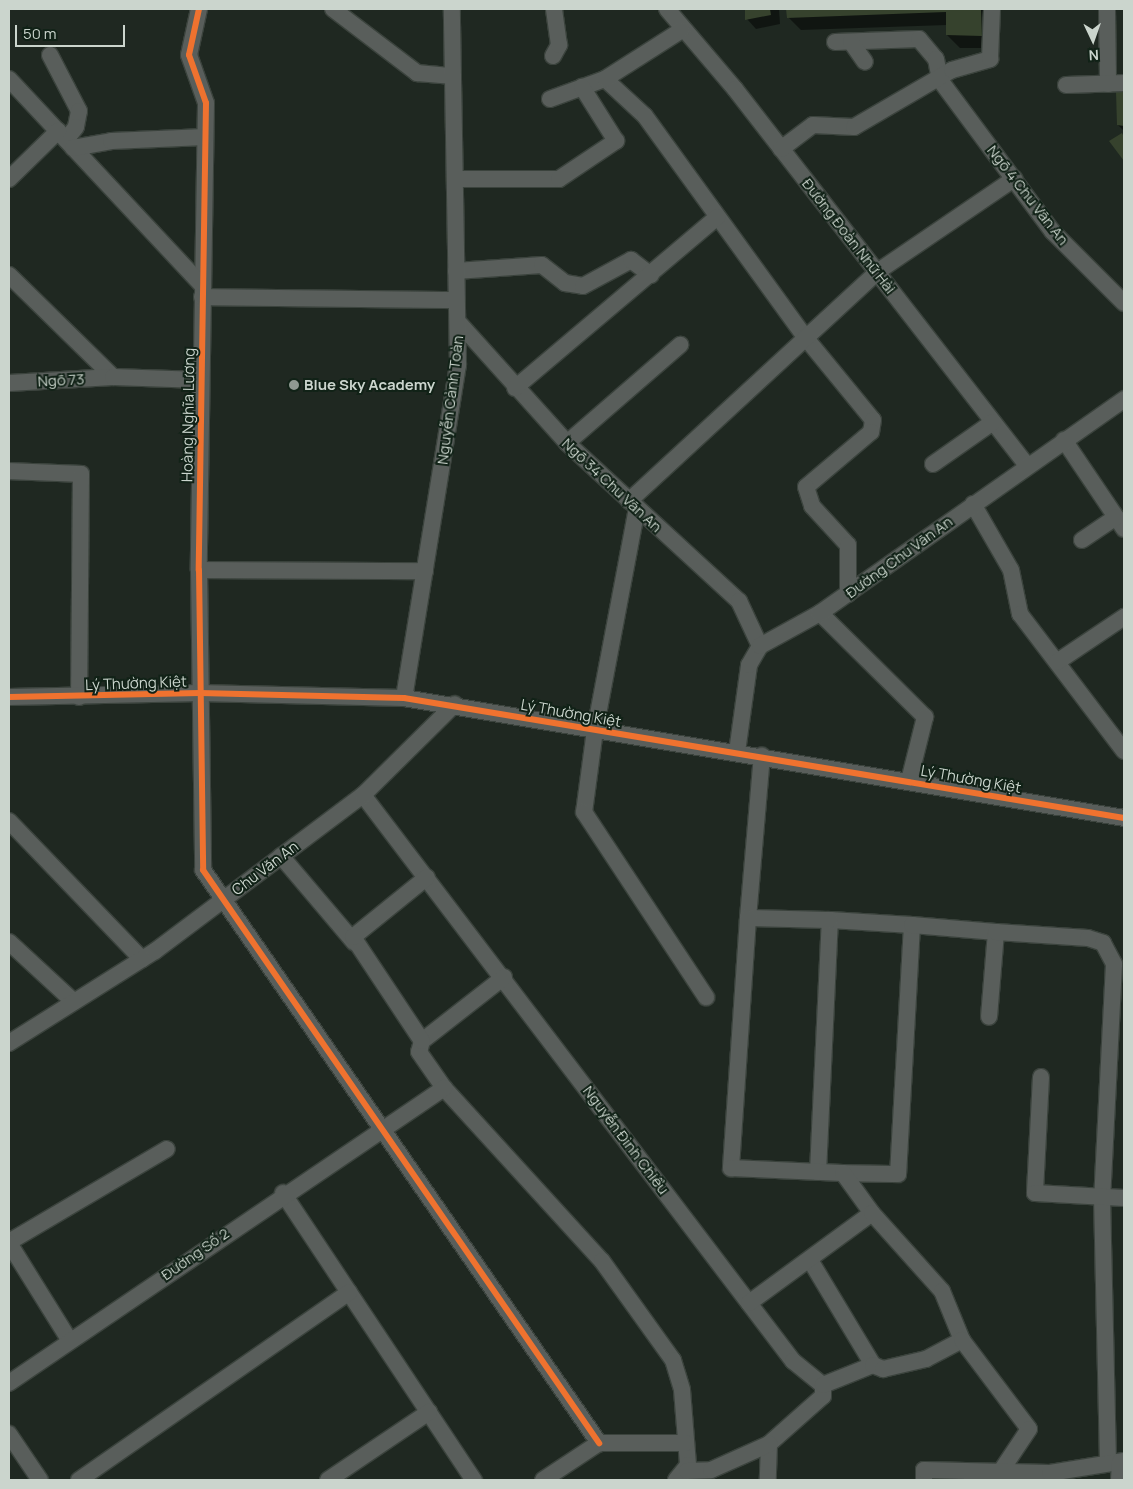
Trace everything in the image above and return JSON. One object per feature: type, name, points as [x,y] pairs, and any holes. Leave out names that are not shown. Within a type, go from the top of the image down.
[{"type":"street","name":"Hoàng Nghĩa Lương","points":[[200,9],[189,55],[206,103],[199,570],[202,860],[222,900],[383,1128],[599,1443]]},
{"type":"street","points":[[333,9],[417,73],[453,76]]},
{"type":"street","name":"Nguyễn Cảnh Toàn","points":[[404,698],[458,365],[460,324],[456,300],[452,9]]},
{"type":"street","points":[[553,56],[559,45],[554,9]]},
{"type":"street","name":"Đường Đoàn Nhữ Hài","points":[[667,9],[682,30],[781,149],[1027,466]]},
{"type":"street","points":[[781,149],[812,125],[854,127],[940,80],[952,70],[990,59],[992,9]]},
{"type":"street","points":[[1066,85],[1116,84],[1107,9]]},
{"type":"street","points":[[550,99],[606,79],[682,30]]},
{"type":"street","points":[[865,62],[843,42],[919,39],[936,59],[940,80]]},
{"type":"street","points":[[9,179],[66,140],[76,127],[79,111],[50,55]]},
{"type":"street","points":[[9,79],[202,291],[456,300]]},
{"type":"street","points":[[606,79],[645,116],[805,336],[874,422],[871,432],[806,487],[812,506],[848,545],[848,594]]},
{"type":"street","name":"Ngõ 4 Chu Văn An","points":[[940,80],[1053,232],[1124,302]]},
{"type":"street","points":[[455,179],[559,179],[616,141],[582,87]]},
{"type":"street","points":[[66,140],[111,141],[205,137]]},
{"type":"street","points":[[706,997],[588,821],[584,806],[594,730],[633,504],[805,336],[877,272],[1014,179]]},
{"type":"street","points":[[515,388],[651,275],[717,217]]},
{"type":"street","points":[[456,271],[542,265],[565,283],[583,286],[631,260],[651,275]]},
{"type":"street","points":[[9,276],[113,377]]},
{"type":"street","name":"Ngõ 34 Chu Văn An","points":[[460,324],[515,388],[567,444],[739,601],[760,646]]},
{"type":"street","points":[[567,444],[680,345]]},
{"type":"street","name":"Ngõ 73","points":[[9,383],[113,377],[201,380]]},
{"type":"street","name":"Đường Chu Văn An","points":[[760,646],[820,613],[848,594],[1124,399]]},
{"type":"street","points":[[933,464],[992,422]]},
{"type":"street","points":[[1064,440],[1120,523],[1082,540]]},
{"type":"street","points":[[9,472],[81,474],[79,697]]},
{"type":"street","points":[[973,504],[1018,588],[1020,614],[1124,752]]},
{"type":"street","points":[[199,570],[424,572]]},
{"type":"street","points":[[820,613],[925,717],[909,781]]},
{"type":"street","points":[[1056,662],[1124,617]]},
{"type":"street","points":[[737,752],[749,665],[760,646]]},
{"type":"street","name":"Lý Thường Kiệt","points":[[9,697],[200,693],[404,698],[456,704],[594,730],[762,756],[1124,818]]},
{"type":"street","name":"Chu Văn An","points":[[11,1036],[142,959],[281,856],[362,794],[456,704]]},
{"type":"street","points":[[762,756],[748,918],[731,1168],[898,1174],[912,925]]},
{"type":"street","name":"Nguyễn Đình Chiểu","points":[[362,794],[504,977],[793,1361],[823,1385]]},
{"type":"street","points":[[9,822],[142,959]]},
{"type":"street","points":[[281,856],[354,942],[422,1041]]},
{"type":"street","points":[[354,942],[355,933],[427,877]]},
{"type":"street","points":[[748,918],[830,920],[1088,938],[1110,950],[1114,964],[1102,1197],[1119,1480]]},
{"type":"street","points":[[818,1172],[830,920]]},
{"type":"street","points":[[989,1018],[996,932]]},
{"type":"street","points":[[9,942],[73,1000]]},
{"type":"street","points":[[504,977],[422,1041],[419,1052],[444,1088],[602,1262],[673,1360],[681,1380],[686,1443],[682,1476],[711,1470],[769,1444],[823,1396],[823,1385],[873,1365]]},
{"type":"street","points":[[1041,1078],[1036,1193],[1124,1198]]},
{"type":"street","name":"Đường Số 2","points":[[9,1383],[283,1193],[444,1088]]},
{"type":"street","points":[[70,1341],[9,1242],[167,1149]]},
{"type":"street","points":[[843,1173],[872,1213],[942,1291],[962,1340],[1029,1430],[999,1474]]},
{"type":"street","points":[[283,1193],[474,1480]]},
{"type":"street","points":[[749,1303],[872,1213]]},
{"type":"street","points":[[810,1260],[873,1365],[883,1369],[926,1359],[962,1340]]},
{"type":"street","points":[[79,1480],[349,1292]]},
{"type":"street","points":[[328,1480],[429,1412]]},
{"type":"street","points":[[9,1434],[40,1480]]},
{"type":"street","points":[[543,1480],[599,1443],[686,1443]]},
{"type":"street","points":[[768,1480],[769,1444]]},
{"type":"street","points":[[924,1480],[924,1470],[999,1474],[1050,1474],[1117,1462]]},
{"type":"building","points":[[745,9],[770,9],[771,15],[745,20]]},
{"type":"building","points":[[786,9],[981,9],[982,36],[946,35],[946,12],[787,18]]},
{"type":"building","points":[[1116,91],[1124,91],[1124,126],[1117,125]]},
{"type":"building","points":[[1122,133],[1124,137],[1124,161],[1109,141]]},
{"type":"cycle path","points":[[199,9],[189,55],[206,103],[199,570],[203,870],[599,1443]]},
{"type":"cycle path","points":[[9,697],[200,693],[404,698],[1124,818]]},
{"type":"place","name":"Blue Sky Academy","points":[[294,385]]}]
